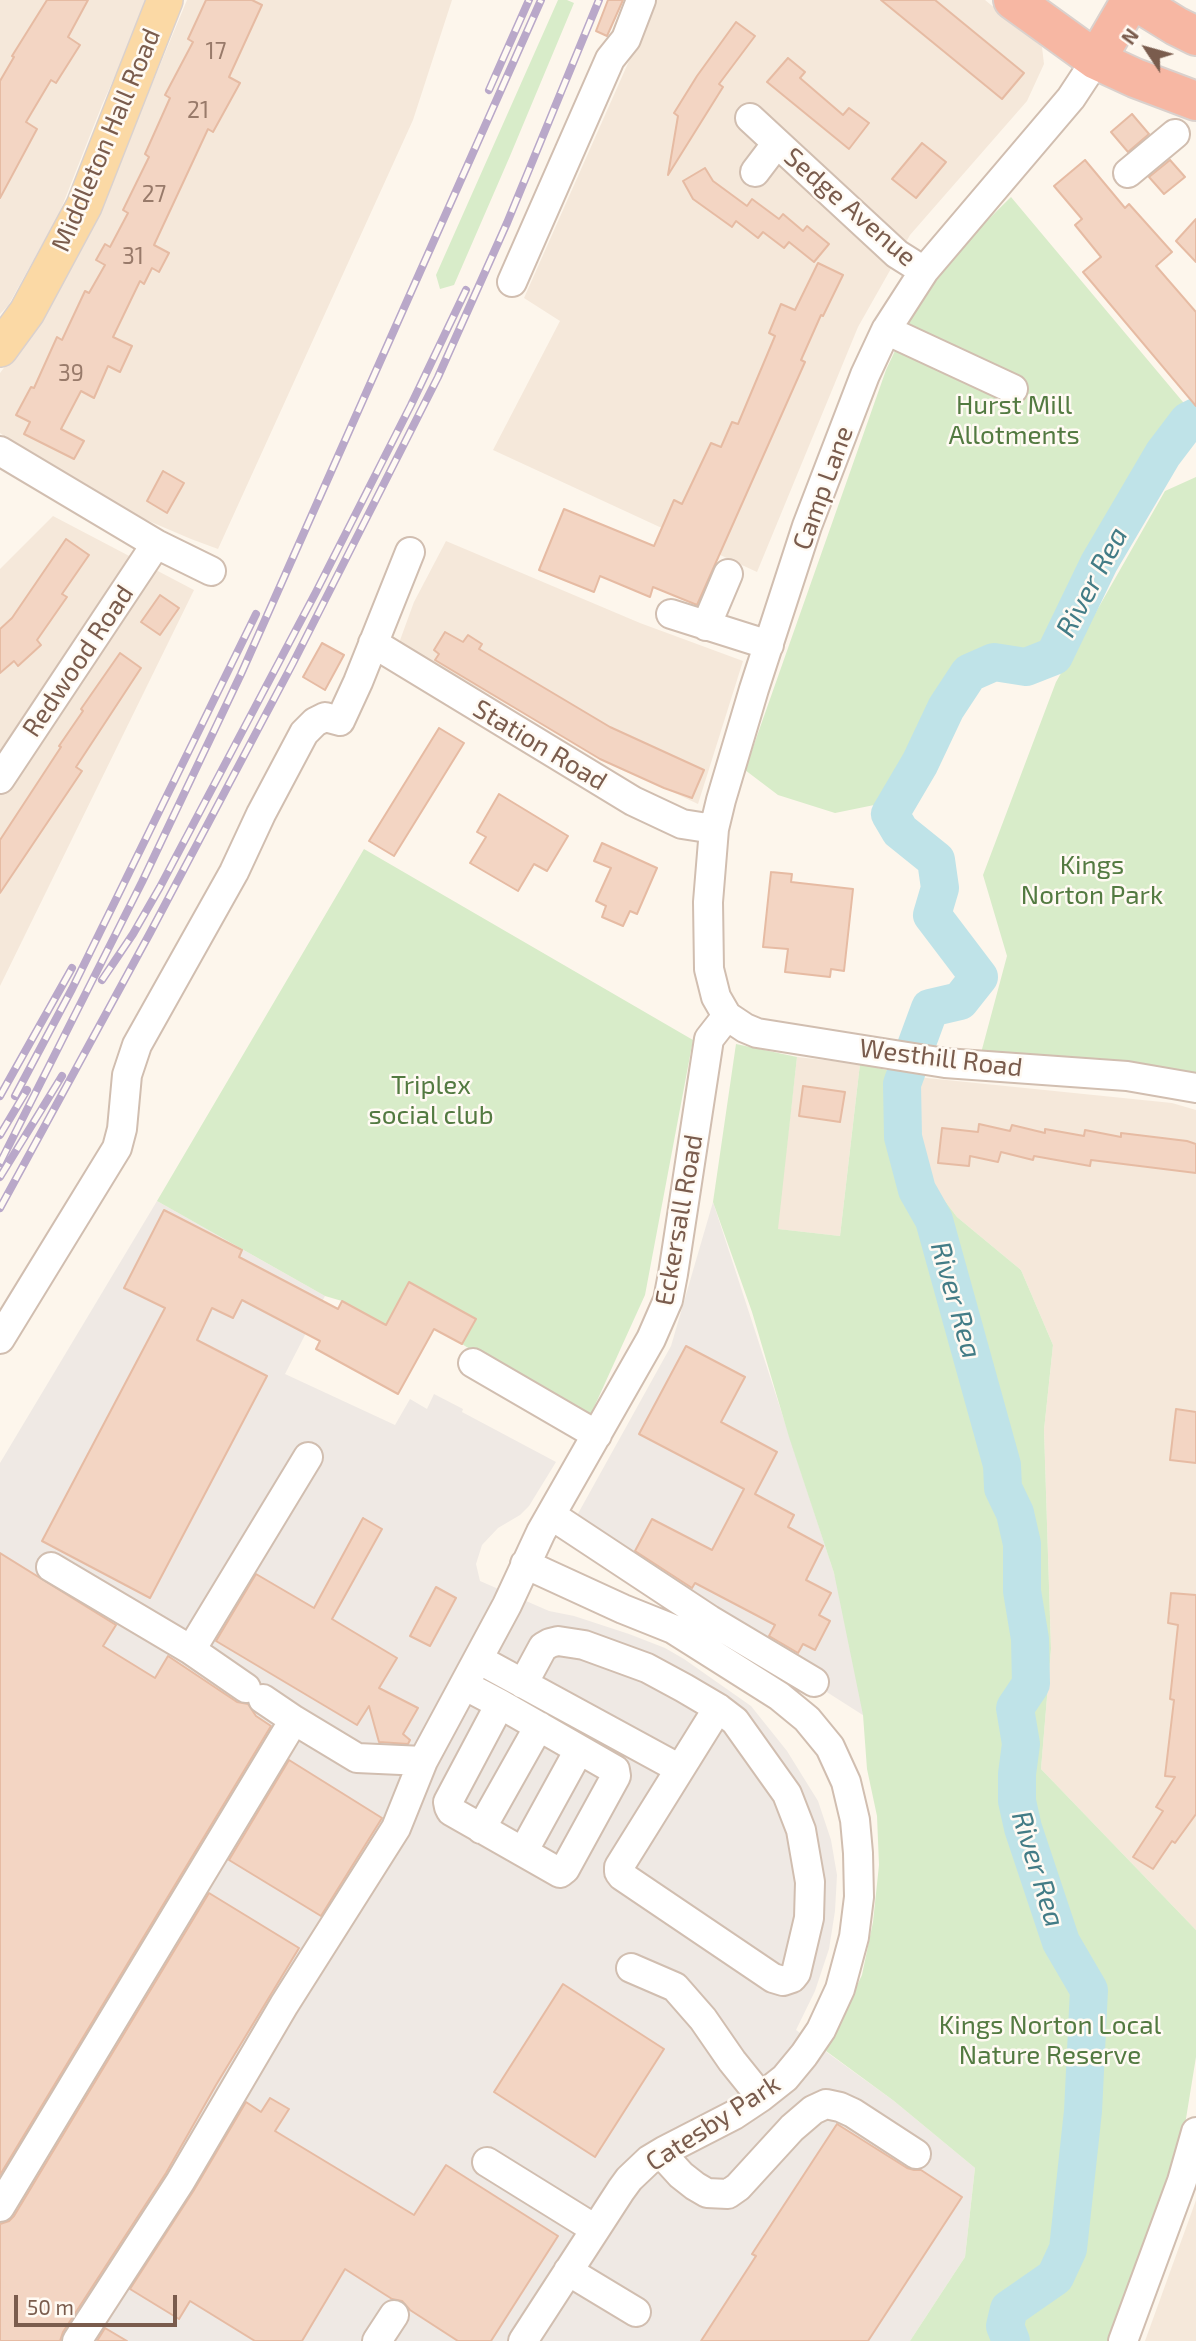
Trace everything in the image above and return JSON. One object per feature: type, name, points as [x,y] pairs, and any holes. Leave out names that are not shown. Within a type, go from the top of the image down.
[{"type":"highway","points":[[1013,0],[1096,60],[1196,102]]},
{"type":"highway","points":[[1096,60],[1133,0],[1196,36]]},
{"type":"main road","name":"Middleton Hall Road","points":[[0,349],[27,312],[84,206],[166,0]]},
{"type":"street","points":[[512,282],[610,59],[626,39],[641,0]]},
{"type":"street","name":"Camp Lane","points":[[727,1016],[716,997],[709,969],[708,902],[714,829],[740,737],[807,526],[864,375],[886,330],[924,271],[1071,98],[1096,60]]},
{"type":"street","name":"Sedge Avenue","points":[[750,118],[897,254],[924,271]]},
{"type":"street","points":[[1129,173],[1175,134]]},
{"type":"street","name":"Sedge Avenue","points":[[755,172],[777,143]]},
{"type":"street","points":[[886,330],[1013,389]]},
{"type":"street","points":[[0,451],[156,544],[211,571]]},
{"type":"street","name":"Redwood Road","points":[[0,779],[156,544]]},
{"type":"street","points":[[0,1339],[117,1148],[122,1129],[127,1075],[137,1045],[223,893],[304,733],[325,717],[340,721],[410,552]]},
{"type":"street","points":[[706,626],[727,574]]},
{"type":"street","points":[[671,614],[769,645]]},
{"type":"street","name":"Station Road","points":[[373,643],[634,801],[682,824],[714,829]]},
{"type":"street","name":"Westhill Road","points":[[727,1016],[757,1033],[945,1063],[1127,1076],[1196,1088]]},
{"type":"street","name":"Eckersall Road","points":[[78,2341],[180,2182],[284,2005],[396,1828],[422,1761],[508,1605],[525,1564],[652,1339],[668,1300],[678,1248],[709,1039],[727,1016]]},
{"type":"street","points":[[473,1363],[597,1435]]},
{"type":"street","points":[[191,1650],[308,1457]]},
{"type":"street","points":[[551,1516],[710,1620],[814,1682]]},
{"type":"street","name":"Catesby Park","points":[[525,1564],[623,1609],[657,1621],[703,1646],[795,1707],[820,1733],[838,1764],[851,1800],[858,1853],[858,1908],[850,1957],[840,1989],[821,2030],[794,2068],[761,2097],[734,2115],[661,2153],[639,2170],[621,2189],[527,2340]]},
{"type":"street","points":[[51,1567],[191,1650],[293,1720],[357,1758],[422,1761]]},
{"type":"street","points":[[523,1684],[542,1647],[558,1641],[584,1645],[648,1668],[718,1708],[735,1721],[787,1794],[801,1829],[810,1882],[809,1918],[796,1973],[792,1978],[783,1981],[773,1978],[619,1872],[619,1867],[718,1708]]},
{"type":"street","points":[[478,1659],[680,1769]]},
{"type":"street","points":[[464,1685],[500,1704],[615,1770],[615,1776],[565,1869],[560,1872],[555,1872],[451,1811],[449,1802],[500,1704]]},
{"type":"street","points":[[0,2207],[293,1720]]},
{"type":"street","points":[[481,1829],[539,1726]]},
{"type":"street","points":[[523,1853],[579,1749]]},
{"type":"street","points":[[631,1968],[675,1987],[761,2097]]},
{"type":"street","points":[[661,2153],[695,2186],[707,2193],[728,2194],[738,2187],[792,2128],[813,2110],[826,2104],[853,2113],[916,2154]]},
{"type":"street","points":[[1123,2341],[1182,2181],[1196,2132]]},
{"type":"street","points":[[487,2162],[595,2229]]},
{"type":"street","points":[[568,2271],[636,2312]]},
{"type":"street","points":[[377,2341],[394,2315]]},
{"type":"shaded area","points":[[0,0],[149,0],[102,105],[59,214],[8,306],[0,314]]},
{"type":"shaded area","points":[[187,0],[452,0],[413,120],[218,549],[102,501],[73,485],[0,433],[0,373],[46,312],[91,231]]},
{"type":"shaded area","points":[[656,0],[985,0],[1042,47],[1044,64],[1027,101],[910,235],[858,327],[757,572],[493,450],[560,321],[524,298]]},
{"type":"shaded area","points":[[53,516],[194,590],[0,986],[0,569]]},
{"type":"shaded area","points":[[446,541],[640,623],[743,661],[698,804],[605,760],[399,643],[414,602]]},
{"type":"shaded area","points":[[797,1057],[860,1064],[840,1236],[777,1229]]},
{"type":"shaded area","points":[[917,1077],[1172,1103],[1196,1110],[1196,1930],[1041,1769],[1051,1649],[1044,1430],[1053,1345],[1021,1270],[957,1217],[923,1172]]},
{"type":"shaded area","points":[[157,1201],[325,1296],[285,1374],[395,1425],[410,1399],[427,1409],[434,1394],[556,1462],[529,1506],[520,1515],[498,1528],[482,1545],[476,1564],[480,1581],[549,1611],[574,1616],[665,1648],[751,1706],[787,1751],[818,1801],[831,1840],[837,1875],[829,1949],[815,1991],[796,2030],[894,2101],[975,2168],[965,2257],[910,2341],[0,2341],[0,1463]]},
{"type":"shaded area","points":[[713,1202],[834,1573],[880,1726],[570,1528],[671,1346]]},
{"type":"shaded area","points":[[1196,2200],[1196,2341],[1145,2341],[1191,2214]]},
{"type":"green space","points":[[558,0],[574,3],[454,285],[440,289],[436,275]]},
{"type":"green space","name":"Hurst Mill Allotments","points":[[1011,197],[1188,408],[1145,465],[1040,649],[1024,653],[994,653],[968,664],[938,705],[911,760],[904,786],[884,803],[835,813],[778,795],[745,770],[886,370],[929,278]]},
{"type":"green space","name":"Kings Norton Park","points":[[1196,477],[1196,1078],[1130,1061],[1002,1058],[981,1053],[1007,956],[983,875],[1056,682],[1165,491]]},
{"type":"green space","name":"Triplex social club","points":[[364,849],[693,1040],[645,1295],[586,1425],[462,1344],[475,1319],[409,1283],[386,1325],[342,1301],[325,1296],[157,1201]]},
{"type":"green space","name":"Kings Norton Local Nature Reserve","points":[[736,1044],[797,1057],[778,1229],[840,1236],[860,1064],[917,1077],[923,1172],[957,1217],[1021,1270],[1053,1345],[1044,1430],[1051,1649],[1041,1769],[1196,1930],[1196,2057],[1183,2137],[1110,2341],[910,2341],[965,2257],[975,2168],[894,2101],[826,2051],[862,1975],[873,1922],[879,1865],[877,1816],[867,1769],[863,1715],[834,1573],[789,1437],[752,1312],[713,1202]]},
{"type":"building","points":[[47,0],[88,0],[68,37],[80,45],[56,83],[51,80],[26,122],[37,129],[0,198],[0,81],[14,57],[12,56]]},
{"type":"building","points":[[206,0],[252,0],[262,5],[229,77],[240,83],[213,132],[208,129],[154,245],[169,253],[159,272],[152,268],[144,284],[140,281],[113,337],[132,346],[120,372],[108,366],[94,398],[81,391],[61,429],[84,441],[74,459],[24,434],[30,422],[16,415],[31,387],[34,388],[57,337],[62,340],[85,291],[89,293],[105,265],[96,260],[105,244],[110,247],[128,213],[123,210],[149,157],[145,154],[170,98],[165,95],[193,42],[188,39]]},
{"type":"building","points":[[608,0],[623,0],[607,36],[596,31]]},
{"type":"building","points":[[881,0],[935,0],[1024,73],[1002,99]]},
{"type":"building","points":[[736,22],[755,36],[719,84],[723,87],[668,175],[678,116],[674,113]]},
{"type":"building","points":[[788,58],[805,72],[800,78],[843,115],[849,108],[869,123],[849,149],[767,82]]},
{"type":"building","points":[[1132,114],[1149,134],[1128,152],[1111,132]]},
{"type":"building","points":[[922,143],[946,162],[916,198],[892,179]]},
{"type":"building","points":[[1085,160],[1125,208],[1129,204],[1172,252],[1156,266],[1196,312],[1196,406],[1083,272],[1101,257],[1075,225],[1082,219],[1054,186]]},
{"type":"building","points":[[1170,160],[1185,177],[1164,194],[1149,177]]},
{"type":"building","points":[[705,168],[713,181],[747,206],[752,199],[779,219],[783,214],[803,231],[807,226],[829,244],[814,262],[789,242],[784,248],[763,232],[758,238],[736,221],[732,227],[693,199],[683,181]]},
{"type":"building","points":[[1196,219],[1196,262],[1176,241]]},
{"type":"building","points":[[818,263],[843,275],[801,360],[805,362],[697,605],[653,587],[650,597],[600,576],[594,592],[539,570],[564,509],[654,546],[674,500],[682,504],[711,443],[721,447],[732,422],[738,424],[775,336],[769,333],[781,304],[795,310]]},
{"type":"building","points":[[163,471],[184,483],[167,513],[147,501]]},
{"type":"building","points":[[66,539],[89,555],[62,594],[67,597],[37,640],[41,645],[18,666],[14,661],[0,673],[0,629],[12,618]]},
{"type":"building","points":[[160,595],[179,608],[160,635],[141,622]]},
{"type":"building","points":[[445,632],[463,642],[468,635],[482,644],[479,649],[610,727],[704,770],[692,798],[600,759],[435,660],[439,654],[434,650]]},
{"type":"building","points":[[322,643],[344,655],[325,690],[303,677]]},
{"type":"building","points":[[120,653],[141,668],[76,767],[82,771],[0,893],[0,840],[61,747],[59,746],[83,711],[81,709]]},
{"type":"building","points":[[439,728],[464,743],[394,856],[369,841]]},
{"type":"building","points":[[499,794],[568,836],[547,871],[534,864],[518,891],[470,863],[486,837],[477,832]]},
{"type":"building","points":[[602,843],[657,868],[637,914],[630,911],[623,926],[602,917],[606,906],[596,901],[611,868],[594,861]]},
{"type":"building","points":[[771,872],[792,874],[791,882],[853,889],[844,971],[831,969],[830,977],[785,972],[788,949],[763,947]]},
{"type":"building","points":[[803,1086],[845,1092],[840,1122],[799,1116]]},
{"type":"building","points":[[979,1124],[1010,1131],[1012,1125],[1045,1133],[1045,1129],[1084,1136],[1085,1130],[1121,1137],[1121,1133],[1187,1141],[1196,1144],[1196,1173],[1091,1160],[1090,1166],[1034,1156],[1033,1160],[1001,1152],[998,1162],[970,1156],[969,1166],[938,1163],[942,1128],[978,1132]]},
{"type":"building","points":[[164,1210],[242,1250],[239,1257],[338,1309],[342,1301],[386,1325],[409,1282],[476,1319],[462,1344],[434,1329],[398,1394],[316,1349],[320,1341],[242,1300],[233,1318],[212,1308],[197,1340],[267,1376],[150,1598],[42,1541],[165,1308],[124,1288]]},
{"type":"building","points":[[686,1346],[745,1377],[721,1422],[777,1452],[755,1494],[794,1515],[788,1527],[823,1546],[806,1580],[831,1593],[819,1615],[830,1621],[815,1650],[803,1644],[798,1653],[769,1636],[775,1625],[695,1583],[692,1588],[635,1551],[652,1519],[712,1550],[744,1489],[639,1434]]},
{"type":"building","points":[[1176,1409],[1196,1412],[1196,1463],[1170,1460]]},
{"type":"building","points":[[363,1518],[382,1529],[332,1619],[397,1658],[379,1688],[418,1708],[403,1734],[410,1740],[408,1744],[379,1742],[369,1706],[357,1725],[216,1641],[256,1574],[314,1608]]},
{"type":"building","points":[[0,1553],[116,1625],[103,1646],[155,1678],[168,1656],[237,1702],[248,1704],[256,1716],[271,1726],[0,2175]]},
{"type":"building","points":[[436,1587],[456,1598],[430,1646],[410,1636]]},
{"type":"building","points":[[1171,1593],[1196,1595],[1196,1814],[1175,1843],[1172,1841],[1153,1869],[1133,1857],[1163,1811],[1156,1807],[1175,1777],[1165,1776],[1174,1700],[1170,1699],[1178,1625],[1168,1623]]},
{"type":"building","points":[[289,1760],[382,1818],[321,1916],[229,1860]]},
{"type":"building","points":[[209,1893],[299,1948],[166,2173],[63,2332],[60,2341],[0,2341],[0,2224],[14,2216]]},
{"type":"building","points":[[563,1984],[664,2049],[595,2157],[494,2092]]},
{"type":"building","points":[[270,2098],[289,2109],[275,2131],[414,2215],[446,2165],[558,2236],[491,2341],[458,2341],[410,2310],[402,2301],[392,2299],[345,2269],[302,2341],[255,2341],[190,2301],[179,2319],[130,2289],[194,2190],[246,2102],[261,2112]]},
{"type":"building","points":[[837,2124],[907,2168],[921,2170],[962,2197],[868,2341],[701,2341],[756,2256],[752,2254]]},
{"type":"building","points":[[105,2328],[127,2341],[97,2341]]},
{"type":"waterway","name":"River Rea","points":[[1011,2341],[1005,2326],[1009,2309],[1055,2277],[1068,2249],[1083,2111],[1089,1990],[1061,1942],[1023,1828],[1017,1801],[1021,1744],[1015,1708],[1031,1684],[1030,1639],[1022,1591],[1022,1544],[1015,1513],[1003,1488],[1002,1465],[934,1220],[917,1190],[903,1137],[902,1084],[930,1008],[960,1001],[979,977],[932,915],[940,888],[936,860],[900,831],[890,814],[920,763],[946,708],[969,673],[994,662],[1026,667],[1054,656],[1099,563],[1163,454],[1188,421],[1196,417]]},
{"type":"railway","points":[[489,90],[529,0]]},
{"type":"railway","points":[[0,1163],[142,882],[241,674],[541,0]]},
{"type":"railway","points":[[0,1208],[293,663],[438,377],[507,223],[599,0]]},
{"type":"railway","points":[[102,980],[160,887],[316,592],[466,290]]},
{"type":"railway","points":[[15,1096],[72,989],[256,614]]},
{"type":"railway","points":[[0,1096],[72,968]]},
{"type":"railway","points":[[0,1177],[62,1076]]},
{"type":"railway","points":[[0,1135],[27,1090]]}]
